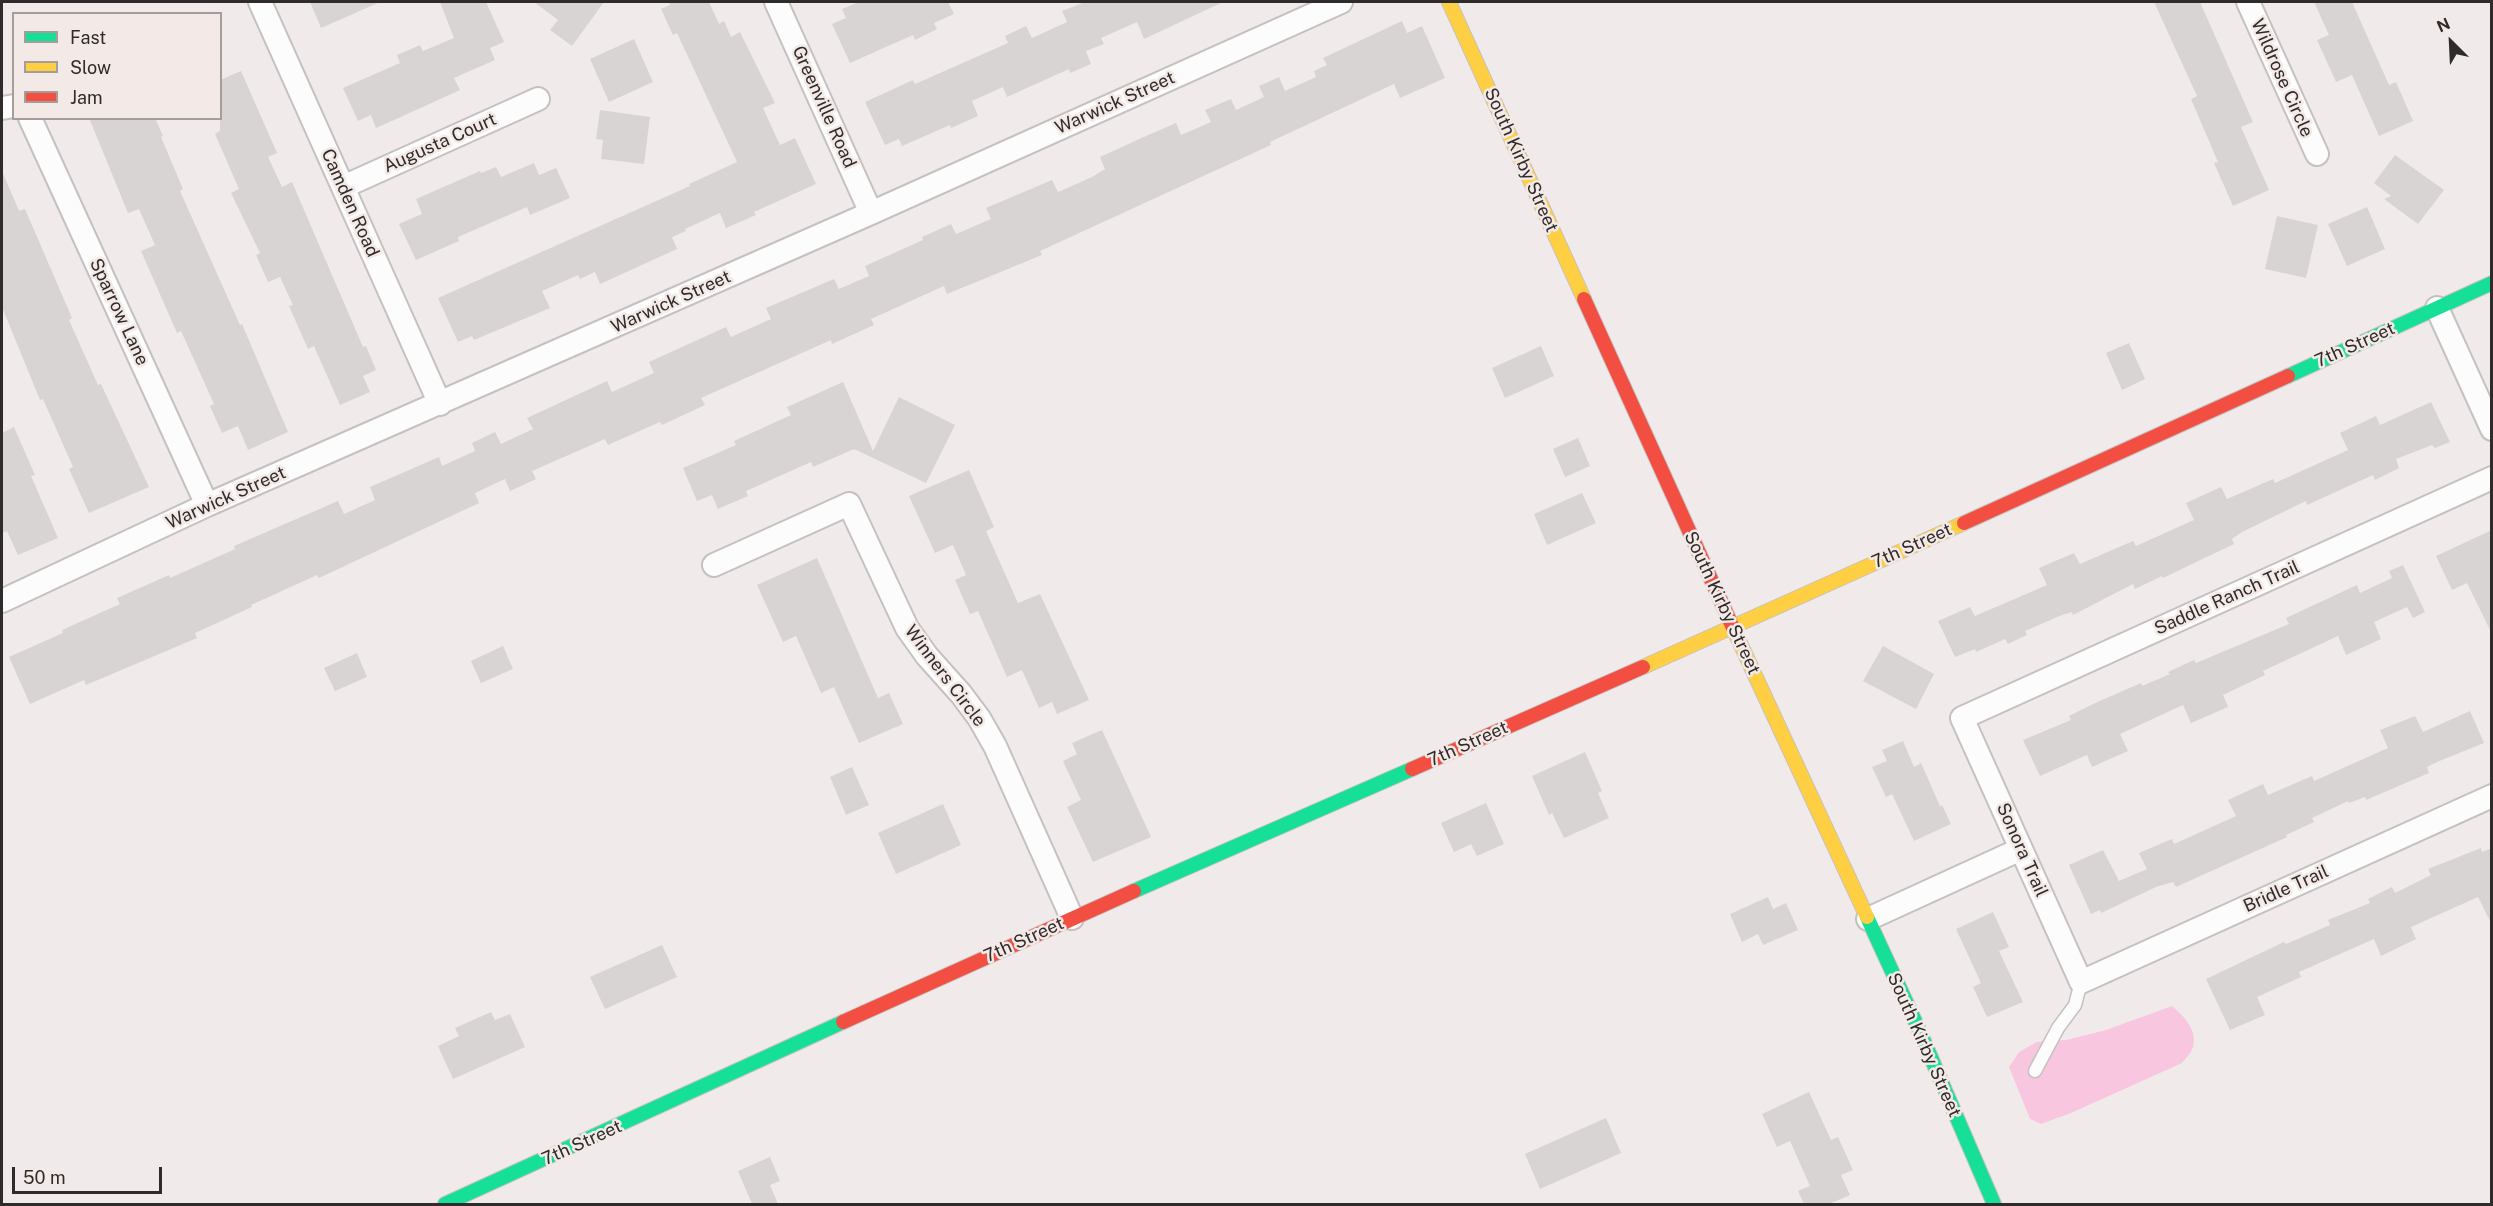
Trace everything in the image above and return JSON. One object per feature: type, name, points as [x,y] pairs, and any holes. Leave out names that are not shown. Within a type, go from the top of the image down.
[{"type":"street","name":"Camden Road","points":[[260,2],[440,404]]},
{"type":"street","name":"Greenville Road","points":[[776,2],[871,213]]},
{"type":"street","name":"Warwick Street","points":[[2,601],[207,505],[871,213],[1341,2]]},
{"type":"street","name":"South Kirby Street","points":[[1449,2],[1733,628],[1868,919],[1994,1204]]},
{"type":"street","name":"Wildrose Circle","points":[[2248,2],[2317,154]]},
{"type":"street","name":"Augusta Court","points":[[343,187],[538,99]]},
{"type":"street","name":"Sparrow Lane","points":[[31,120],[207,505]]},
{"type":"street","name":"7th Street","points":[[446,1204],[1072,918],[1733,628],[2492,283]]},
{"type":"street","points":[[2437,308],[2492,429]]},
{"type":"street","name":"Saddle Ranch Trail","points":[[1962,718],[2492,478]]},
{"type":"street","name":"Winners Circle","points":[[714,565],[849,504],[907,628],[927,656],[979,718],[995,746],[1072,918]]},
{"type":"street","name":"Sonora Trail","points":[[1962,718],[2081,982]]},
{"type":"street","name":"Bridle Trail","points":[[2081,982],[2492,796]]},
{"type":"street","points":[[1868,919],[2021,849]]},
{"type":"lane","points":[[2035,1071],[2058,1028],[2075,1005],[2081,982]]},
{"type":"shaded area","points":[[2172,1006],[2185,1018],[2193,1035],[2192,1049],[2182,1063],[2071,1113],[2041,1124],[2030,1119],[2009,1067],[2019,1052],[2037,1042],[2066,1040],[2106,1030]]},
{"type":"building","points":[[310,2],[380,2],[321,28]]},
{"type":"building","points":[[440,2],[486,2],[504,42],[490,48],[495,60],[454,78],[460,90],[403,116],[376,128],[371,115],[358,121],[343,88],[400,63],[397,55],[420,45],[423,51],[454,38]]},
{"type":"building","points":[[534,2],[604,2],[572,46],[550,30],[558,20]]},
{"type":"building","points":[[669,2],[709,2],[719,24],[724,21],[731,37],[740,32],[775,103],[763,108],[780,145],[795,138],[816,184],[754,212],[756,215],[726,228],[720,213],[685,229],[686,231],[672,237],[677,249],[600,284],[595,272],[580,279],[578,275],[542,291],[550,308],[474,340],[472,336],[458,342],[438,298],[690,186],[689,184],[737,162],[677,33],[673,35],[661,9],[670,5]]},
{"type":"building","points":[[859,2],[948,2],[954,14],[934,23],[937,29],[915,40],[913,35],[850,63],[832,24],[846,18],[842,9]]},
{"type":"building","points":[[1085,2],[1223,2],[1144,39],[1137,22],[1101,38],[1104,44],[1086,51],[1091,64],[1070,73],[1069,69],[1007,97],[1003,87],[972,101],[978,116],[951,128],[950,125],[902,146],[899,139],[885,145],[865,102],[913,80],[915,84],[1008,43],[1005,36],[1026,26],[1032,38],[1067,22],[1062,11]]},
{"type":"building","points":[[2154,2],[2200,2],[2253,122],[2241,127],[2269,190],[2233,206],[2214,163],[2218,162],[2191,99],[2197,96]]},
{"type":"building","points":[[2314,2],[2352,2],[2389,85],[2396,82],[2413,121],[2379,136],[2352,75],[2336,82],[2317,40],[2329,35]]},
{"type":"building","points":[[1402,21],[1407,33],[1422,26],[1445,78],[1400,98],[1394,84],[1270,142],[1271,145],[1040,251],[1042,255],[947,294],[944,286],[871,319],[874,325],[832,344],[831,340],[701,398],[705,405],[662,425],[660,422],[608,445],[605,439],[532,471],[536,479],[510,491],[505,479],[475,493],[479,503],[319,578],[317,575],[251,605],[252,607],[195,633],[197,638],[86,685],[84,680],[30,704],[9,657],[120,604],[117,598],[169,575],[170,578],[235,549],[234,546],[338,501],[344,514],[375,500],[370,487],[439,457],[442,466],[475,451],[472,443],[495,432],[501,444],[533,429],[527,418],[607,381],[612,392],[654,373],[649,362],[726,327],[731,337],[771,319],[766,308],[834,279],[839,289],[869,276],[865,266],[923,240],[922,237],[951,224],[956,234],[991,219],[986,208],[1052,180],[1058,192],[1092,177],[1105,169],[1100,157],[1176,123],[1181,135],[1211,122],[1205,110],[1231,99],[1236,110],[1264,97],[1259,86],[1279,77],[1285,91],[1316,77],[1314,71],[1327,65],[1323,58]]},
{"type":"building","points":[[634,39],[653,82],[609,102],[590,59]]},
{"type":"building","points":[[241,71],[277,153],[268,157],[282,187],[292,182],[363,347],[366,346],[376,370],[363,376],[370,392],[340,405],[314,346],[308,349],[289,306],[293,305],[280,277],[268,282],[256,255],[260,253],[231,193],[239,189],[215,134],[220,131],[220,120],[222,120],[222,79]]},
{"type":"building","points":[[600,110],[650,117],[644,164],[601,159],[603,140],[596,139]]},
{"type":"building","points":[[90,120],[156,120],[183,189],[180,191],[240,325],[242,324],[288,432],[248,450],[238,426],[222,433],[210,406],[214,404],[181,331],[177,333],[141,251],[155,245],[139,209],[128,213]]},
{"type":"building","points":[[2395,155],[2444,190],[2418,224],[2384,199],[2391,196],[2374,183]]},
{"type":"building","points":[[534,163],[539,175],[556,168],[570,198],[530,215],[527,207],[458,237],[459,241],[416,260],[399,224],[422,214],[416,199],[480,171],[481,173],[496,167],[501,177]]},
{"type":"building","points":[[2,171],[19,211],[25,209],[72,318],[69,320],[98,385],[101,384],[149,487],[89,513],[69,469],[73,467],[43,399],[40,400],[2,307]]},
{"type":"building","points":[[2367,207],[2385,249],[2347,266],[2328,224]]},
{"type":"building","points":[[2277,216],[2318,225],[2306,278],[2265,269]]},
{"type":"building","points":[[2129,343],[2145,379],[2122,390],[2106,353]]},
{"type":"building","points":[[1541,346],[1554,376],[1505,398],[1492,368]]},
{"type":"building","points":[[843,382],[873,451],[899,397],[955,425],[926,483],[854,449],[813,467],[811,462],[746,491],[748,496],[718,509],[712,495],[697,501],[683,468],[736,445],[734,441],[791,415],[787,407]]},
{"type":"building","points":[[2431,402],[2450,442],[2435,448],[2432,445],[2396,459],[2399,468],[2375,480],[2373,475],[2307,505],[2306,501],[2242,532],[2232,539],[2234,544],[2163,578],[2162,576],[2135,589],[2133,584],[2073,615],[2072,612],[2062,615],[2025,631],[2027,635],[2008,644],[2005,639],[1976,652],[1975,649],[1955,657],[1938,621],[1970,607],[1975,616],[2047,585],[2039,568],[2074,553],[2080,564],[2133,541],[2136,546],[2194,520],[2186,503],[2221,487],[2227,499],[2273,479],[2275,483],[2348,450],[2340,433],[2376,416],[2380,425]]},
{"type":"building","points":[[14,427],[35,475],[31,476],[58,538],[18,555],[7,531],[2,533],[2,433]]},
{"type":"building","points":[[1578,438],[1590,466],[1565,477],[1553,449]]},
{"type":"building","points":[[969,470],[994,527],[986,531],[1018,603],[1040,594],[1089,700],[1057,714],[1052,702],[1039,708],[1022,670],[1007,677],[978,611],[970,614],[955,580],[966,575],[953,545],[935,553],[909,496]]},
{"type":"building","points":[[1582,493],[1596,523],[1547,545],[1534,514]]},
{"type":"building","points":[[2492,530],[2492,634],[2467,583],[2452,590],[2436,556]]},
{"type":"building","points":[[817,558],[878,698],[889,693],[903,724],[859,743],[834,687],[821,693],[796,636],[783,642],[757,585]]},
{"type":"building","points":[[2403,565],[2425,612],[2413,618],[2407,607],[2374,622],[2381,639],[2346,655],[2338,636],[2263,671],[2265,675],[2223,695],[2228,707],[2191,723],[2183,705],[2120,734],[2128,751],[2092,767],[2087,755],[2040,776],[2023,740],[2071,720],[2069,716],[2141,683],[2142,686],[2194,660],[2196,663],[2289,624],[2286,618],[2357,585],[2360,593],[2392,578],[2389,571]]},
{"type":"building","points":[[503,646],[513,669],[481,683],[471,661]]},
{"type":"building","points":[[1883,646],[1934,674],[1916,709],[1863,681]]},
{"type":"building","points":[[357,653],[367,677],[335,691],[324,668]]},
{"type":"building","points":[[2470,711],[2484,743],[2427,767],[2429,773],[2366,800],[2365,797],[2349,803],[2348,801],[2312,818],[2314,822],[2286,835],[2287,837],[2176,887],[2173,882],[2156,887],[2101,913],[2100,910],[2091,914],[2069,865],[2103,850],[2119,881],[2147,869],[2139,853],[2172,839],[2174,844],[2236,816],[2228,800],[2263,784],[2268,795],[2312,776],[2314,781],[2388,748],[2380,730],[2415,716],[2423,732]]},
{"type":"building","points":[[1102,730],[1151,837],[1093,862],[1067,807],[1081,800],[1063,761],[1077,754],[1072,743]]},
{"type":"building","points":[[1903,741],[1914,767],[1921,763],[1940,806],[1942,805],[1951,824],[1914,841],[1892,794],[1886,797],[1872,767],[1887,761],[1882,750]]},
{"type":"building","points":[[1585,752],[1602,791],[1598,793],[1609,818],[1564,838],[1552,813],[1549,815],[1532,776]]},
{"type":"building","points":[[852,767],[869,805],[846,815],[830,777]]},
{"type":"building","points":[[1486,803],[1504,844],[1477,856],[1471,844],[1454,852],[1441,823]]},
{"type":"building","points":[[943,804],[961,845],[896,874],[878,833]]},
{"type":"building","points":[[2481,848],[2482,852],[2492,848],[2492,925],[2478,897],[2411,927],[2416,939],[2381,956],[2374,939],[2299,972],[2301,977],[2257,997],[2265,1015],[2230,1030],[2206,979],[2284,942],[2286,944],[2330,925],[2328,920],[2370,903],[2368,899],[2392,887],[2395,893],[2431,875],[2428,869]]},
{"type":"building","points":[[1768,897],[1773,909],[1786,903],[1798,930],[1763,945],[1758,934],[1742,942],[1730,914]]},
{"type":"building","points":[[1993,912],[2009,947],[1999,951],[2023,1002],[1987,1017],[1973,987],[1981,983],[1956,929]]},
{"type":"building","points":[[662,945],[677,977],[605,1009],[590,977]]},
{"type":"building","points":[[491,1012],[495,1020],[510,1014],[525,1047],[453,1079],[438,1046],[459,1036],[455,1028]]},
{"type":"building","points":[[1809,1092],[1831,1140],[1838,1137],[1853,1170],[1841,1175],[1850,1195],[1829,1204],[1804,1204],[1798,1191],[1810,1186],[1790,1141],[1777,1147],[1762,1114]]},
{"type":"building","points":[[1606,1118],[1621,1153],[1540,1189],[1525,1154]]},
{"type":"building","points":[[770,1157],[780,1181],[770,1185],[778,1204],[752,1204],[738,1171]]},
{"type":"traffic: fast","points":[[2288,376],[2492,283]]},
{"type":"traffic: fast","points":[[1134,891],[1412,769]]},
{"type":"traffic: fast","points":[[1867,917],[1920,1032],[1994,1204]]},
{"type":"traffic: fast","points":[[445,1204],[843,1022]]},
{"type":"traffic: slow","points":[[1449,2],[1584,299]]},
{"type":"traffic: slow","points":[[1643,667],[1964,523]]},
{"type":"traffic: slow","points":[[1734,630],[1867,917]]},
{"type":"traffic: jam","points":[[1584,299],[1734,630]]},
{"type":"traffic: jam","points":[[1964,523],[2288,376]]},
{"type":"traffic: jam","points":[[1412,769],[1643,667]]},
{"type":"traffic: jam","points":[[843,1022],[1134,891]]}]
